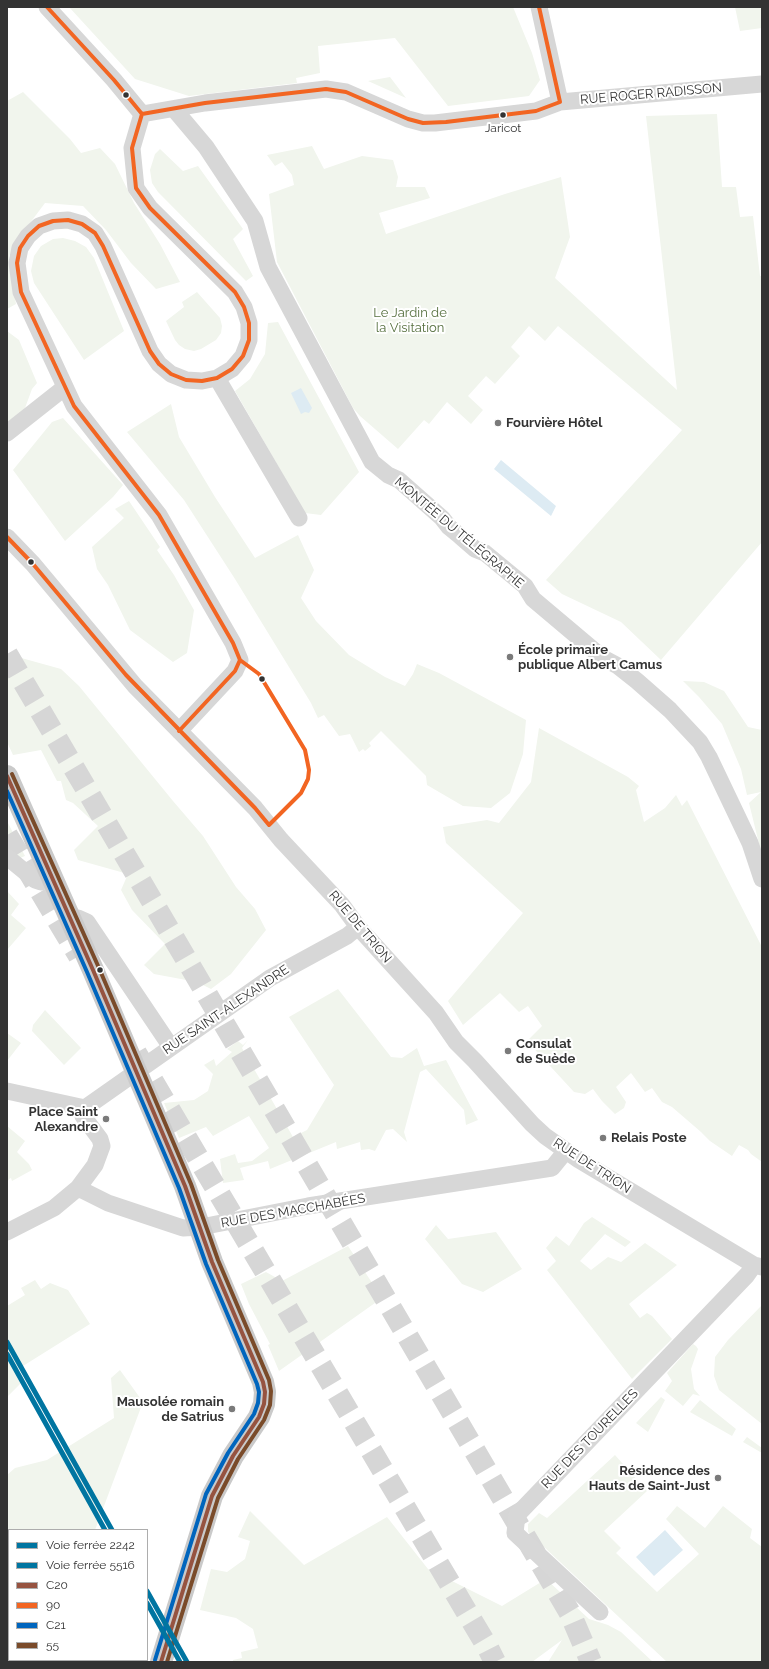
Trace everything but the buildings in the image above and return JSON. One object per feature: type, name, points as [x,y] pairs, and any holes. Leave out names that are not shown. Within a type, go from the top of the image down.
[{"type":"main road","points":[[7,776],[185,1186],[212,1262],[263,1382],[265,1392],[264,1404],[259,1417],[233,1456],[212,1496],[161,1662]]},
{"type":"street","points":[[47,7],[114,80],[142,114],[132,148],[136,188],[150,208],[235,292],[244,307],[249,323],[249,340],[243,356],[232,369],[217,378],[202,381],[186,380],[171,374],[159,364],[150,351],[110,259],[94,233],[82,224],[68,220],[53,221],[39,226],[28,236],[20,248],[17,263],[21,292],[64,388],[74,406],[158,515],[230,639],[240,660],[235,671],[179,731]]},
{"type":"street","points":[[539,7],[560,102]]},
{"type":"street","name":"RUE ROGER RADISSON","points":[[142,114],[205,103],[326,88],[346,92],[408,119],[423,123],[435,123],[536,111],[560,102],[762,84]]},
{"type":"street","name":"MONTÉE DU TÉLÉGRAPHE","points":[[174,109],[206,147],[255,221],[268,267],[372,462],[388,475],[399,480],[475,549],[486,553],[525,586],[533,599],[604,658],[618,666],[637,681],[675,715],[700,742],[709,757],[750,843],[762,879]]},
{"type":"street","points":[[217,378],[299,518]]},
{"type":"street","points":[[7,433],[64,388]]},
{"type":"street","name":"RUE DE TRION","points":[[7,537],[33,564],[126,676],[256,808],[281,840],[350,914],[358,926],[436,1013],[449,1035],[461,1049],[475,1061],[532,1124],[565,1152],[758,1266]]},
{"type":"street","points":[[7,857],[35,880],[41,882],[52,878]]},
{"type":"street","points":[[71,921],[78,918],[87,922],[171,1047]]},
{"type":"street","name":"RUE SAINT-ALEXANDRE","points":[[136,1071],[182,1041],[270,978],[347,936],[358,926]]},
{"type":"street","points":[[7,1091],[80,1107],[136,1071]]},
{"type":"street","points":[[7,1232],[54,1208],[78,1188],[96,1165],[102,1146],[100,1139],[83,1116],[80,1107]]},
{"type":"street","name":"RUE DES MACCHABÉES","points":[[78,1188],[108,1203],[183,1228],[200,1227],[308,1206],[552,1168],[565,1152]]},
{"type":"street","name":"RUE DES TOURELLES","points":[[600,1612],[515,1533],[517,1515],[747,1275],[758,1266]]},
{"type":"green space","points":[[69,7],[513,7],[532,53],[540,80],[529,96],[448,106],[395,38],[318,46],[320,73],[296,78],[297,83],[189,96],[135,79]]},
{"type":"green space","points":[[735,7],[762,7],[762,28],[740,31]]},
{"type":"green space","points":[[390,77],[406,98],[368,81]]},
{"type":"green space","points":[[23,92],[70,139],[81,153],[100,148],[115,164],[134,203],[160,244],[180,282],[156,289],[131,263],[106,230],[83,206],[45,203],[24,231],[9,256],[16,304],[7,309],[7,101]]},
{"type":"green space","name":"Le Jardin de la Visitation","points":[[717,114],[722,187],[736,187],[740,217],[753,216],[760,276],[762,276],[762,542],[661,660],[621,622],[562,594],[546,580],[682,430],[558,326],[545,341],[529,326],[511,347],[520,356],[495,384],[486,376],[468,396],[483,410],[471,424],[447,402],[429,424],[424,420],[398,449],[353,408],[277,262],[269,194],[294,185],[292,175],[282,162],[275,166],[267,155],[312,146],[324,169],[362,156],[393,160],[398,177],[396,187],[425,187],[430,198],[379,213],[386,234],[561,177],[570,237],[555,278],[677,390],[646,116]]},
{"type":"green space","points":[[160,149],[183,171],[198,166],[243,229],[233,239],[253,276],[246,281],[158,192],[152,183],[150,170],[155,154]]},
{"type":"green space","points":[[63,238],[75,241],[86,247],[94,258],[124,331],[84,360],[34,283],[31,271],[34,256],[41,246],[53,239]]},
{"type":"green space","points":[[197,292],[220,318],[222,326],[221,333],[216,340],[201,349],[194,351],[185,349],[179,345],[166,321],[184,307],[182,302]]},
{"type":"green space","points":[[278,322],[359,472],[321,515],[305,513],[235,391],[250,379],[265,354],[268,323]]},
{"type":"green space","points":[[7,331],[19,340],[37,383],[32,389],[25,408],[7,426]]},
{"type":"green space","points":[[171,404],[179,437],[215,497],[255,558],[298,535],[314,570],[301,598],[316,621],[349,655],[385,677],[405,686],[413,674],[417,664],[439,673],[526,720],[523,754],[510,793],[491,808],[463,806],[427,785],[426,776],[381,731],[369,743],[371,746],[365,751],[363,749],[359,752],[350,734],[339,736],[324,715],[318,718],[311,703],[235,579],[184,500],[127,432]]},
{"type":"green space","points":[[63,418],[123,485],[113,497],[65,541],[13,470],[52,422]]},
{"type":"green space","points":[[129,501],[160,547],[157,550],[174,575],[194,610],[187,653],[173,662],[130,630],[108,585],[97,569],[92,547],[124,518],[115,509]]},
{"type":"green space","points":[[7,654],[61,669],[79,686],[203,836],[236,887],[255,909],[266,930],[231,974],[211,989],[197,982],[154,974],[144,965],[165,944],[132,910],[121,890],[128,874],[78,860],[74,850],[98,826],[73,803],[66,800],[61,781],[57,781],[41,750],[13,755],[7,742]]},
{"type":"green space","points":[[683,681],[704,682],[724,691],[748,727],[762,730],[762,856],[749,803],[761,792],[747,795],[741,769],[722,724]]},
{"type":"green space","points":[[539,728],[628,777],[639,786],[636,790],[644,822],[665,808],[676,795],[682,806],[687,800],[762,947],[762,1162],[748,1150],[739,1145],[732,1156],[710,1141],[672,1107],[662,1102],[652,1088],[645,1092],[631,1073],[616,1087],[626,1102],[624,1108],[615,1114],[593,1089],[585,1094],[574,1092],[527,1041],[542,1026],[528,1006],[519,1012],[500,993],[463,1025],[448,1001],[523,913],[446,843],[443,827],[487,820],[499,823],[531,782]]},
{"type":"green space","points":[[8,823],[25,856],[20,858],[7,847]]},
{"type":"green space","points":[[7,891],[19,904],[11,915],[26,928],[7,950]]},
{"type":"green space","points":[[338,989],[391,1057],[402,1058],[417,1048],[424,1066],[446,1060],[478,1120],[466,1125],[464,1110],[426,1069],[420,1072],[404,1132],[407,1142],[393,1129],[386,1130],[375,1151],[369,1149],[361,1150],[360,1142],[337,1149],[336,1142],[270,1169],[268,1161],[240,1168],[244,1180],[223,1183],[220,1159],[235,1154],[238,1163],[252,1161],[269,1148],[249,1116],[213,1136],[206,1127],[179,1138],[164,1103],[194,1100],[208,1091],[213,1074],[204,1065],[214,1059],[216,1066],[232,1052],[227,1049],[238,1041],[243,1045],[248,1040],[242,1048],[293,1137],[307,1130],[334,1085],[289,1017]]},
{"type":"green space","points":[[45,1010],[81,1048],[64,1065],[32,1031],[33,1025]]},
{"type":"green space","points":[[7,1033],[21,1043],[7,1061]]},
{"type":"green space","points":[[7,1126],[25,1141],[17,1152],[29,1164],[32,1170],[12,1181],[11,1178],[9,1179],[7,1183]]},
{"type":"green space","points":[[592,1217],[631,1242],[625,1247],[605,1234],[580,1261],[591,1270],[608,1257],[621,1262],[645,1243],[677,1265],[629,1304],[640,1318],[647,1313],[652,1316],[672,1339],[632,1379],[547,1270],[556,1261],[546,1248],[556,1236],[569,1246],[584,1223]]},
{"type":"green space","points":[[436,1225],[448,1239],[496,1232],[522,1269],[483,1292],[462,1284],[425,1239]]},
{"type":"green space","points":[[348,1246],[382,1298],[279,1371],[268,1345],[270,1344],[249,1304],[241,1284],[266,1272],[282,1281]]},
{"type":"green space","points":[[35,1280],[41,1289],[50,1283],[68,1290],[90,1324],[15,1371],[21,1383],[7,1397],[7,1306],[25,1295],[21,1288]]},
{"type":"green space","points":[[762,1305],[762,1424],[719,1390],[714,1376],[715,1357],[728,1340]]},
{"type":"green space","points":[[693,1344],[698,1349],[691,1369],[694,1389],[700,1396],[693,1394],[683,1406],[665,1391],[672,1381],[667,1373]]},
{"type":"green space","points":[[120,1370],[143,1402],[95,1529],[8,1529],[7,1581],[7,1475],[15,1468],[47,1460],[114,1418],[111,1378]]},
{"type":"green space","points":[[661,1397],[665,1400],[648,1432],[636,1423]]},
{"type":"green space","points":[[700,1400],[736,1429],[732,1436],[690,1412]]},
{"type":"green space","points":[[747,1437],[762,1448],[762,1453],[743,1442]]},
{"type":"green space","points":[[615,1455],[647,1491],[604,1531],[621,1548],[616,1553],[657,1592],[699,1554],[666,1519],[677,1506],[705,1528],[723,1506],[752,1529],[750,1538],[762,1547],[762,1662],[667,1662],[528,1532],[528,1524],[539,1513],[547,1518]]},
{"type":"green space","points":[[250,1511],[304,1565],[387,1517],[428,1569],[502,1606],[546,1579],[589,1619],[608,1625],[621,1632],[653,1662],[548,1662],[562,1640],[532,1662],[233,1662],[233,1660],[242,1658],[241,1652],[258,1648],[253,1629],[236,1618],[200,1610],[211,1569],[227,1572],[245,1559],[250,1541],[238,1537]]},
{"type":"shaded area","points":[[301,388],[312,408],[309,413],[305,412],[301,414],[291,393]]},
{"type":"shaded area","points":[[501,460],[556,506],[551,516],[494,469]]},
{"type":"shaded area","points":[[665,1530],[683,1550],[654,1576],[636,1557]]},
{"type":"tunnel","points":[[7,654],[570,1613],[591,1662]]},
{"type":"tunnel","points":[[7,835],[79,956]]},
{"type":"tunnel","points":[[136,1053],[495,1662]]},
{"type":"rail line","name":"2242","points":[[7,1342],[111,1529]]},
{"type":"rail line","name":"5516","points":[[7,1354],[104,1529]]},
{"type":"rail line","name":"2242","points":[[148,1593],[187,1662]]},
{"type":"rail line","name":"5516","points":[[148,1605],[180,1662]]},
{"type":"transit line","name":"90","points":[[47,7],[114,80],[142,114]]},
{"type":"transit line","name":"90","points":[[142,114],[205,103],[326,89],[346,92],[408,119],[423,123],[446,122],[536,111],[560,102],[539,7]]},
{"type":"transit line","name":"90","points":[[7,537],[33,564],[126,675],[255,808],[269,825],[301,793],[308,779],[309,770],[305,750],[259,674],[240,660],[233,643],[159,515],[74,406],[21,292],[17,263],[20,248],[28,236],[39,226],[53,221],[68,220],[82,224],[95,233],[103,246],[150,351],[159,364],[171,374],[186,380],[202,381],[217,378],[232,369],[243,356],[249,340],[249,323],[244,307],[235,292],[150,208],[136,188],[132,148],[142,114]]},
{"type":"transit line","name":"90","points":[[179,731],[235,671],[240,660]]},
{"type":"transit line","name":"55","points":[[12,774],[99,968],[191,1184],[218,1260],[269,1380],[271,1391],[270,1405],[264,1420],[238,1459],[218,1498],[167,1662]]},
{"type":"transit line","name":"C20","points":[[7,776],[93,970],[185,1186],[212,1262],[263,1382],[265,1392],[264,1404],[259,1417],[233,1456],[212,1496],[161,1662]]},
{"type":"transit line","name":"C21","points":[[7,791],[87,972],[179,1188],[206,1264],[257,1384],[259,1392],[258,1403],[254,1414],[228,1453],[206,1494],[155,1660]]},
{"type":"place","name":"Jaricot","points":[[503,115]]},
{"type":"place","name":"Fourvière Hôtel","points":[[498,423]]},
{"type":"place","name":"École primaire publique Albert Camus","points":[[510,657]]},
{"type":"place","name":"Consulat de Suède","points":[[508,1051]]},
{"type":"place","name":"Place Saint Alexandre","points":[[106,1119]]},
{"type":"place","name":"Relais Poste","points":[[603,1138]]},
{"type":"place","name":"Mausolée romain de Satrius","points":[[232,1409]]},
{"type":"place","name":"Résidence des Hauts de Saint-Just","points":[[718,1478]]}]
